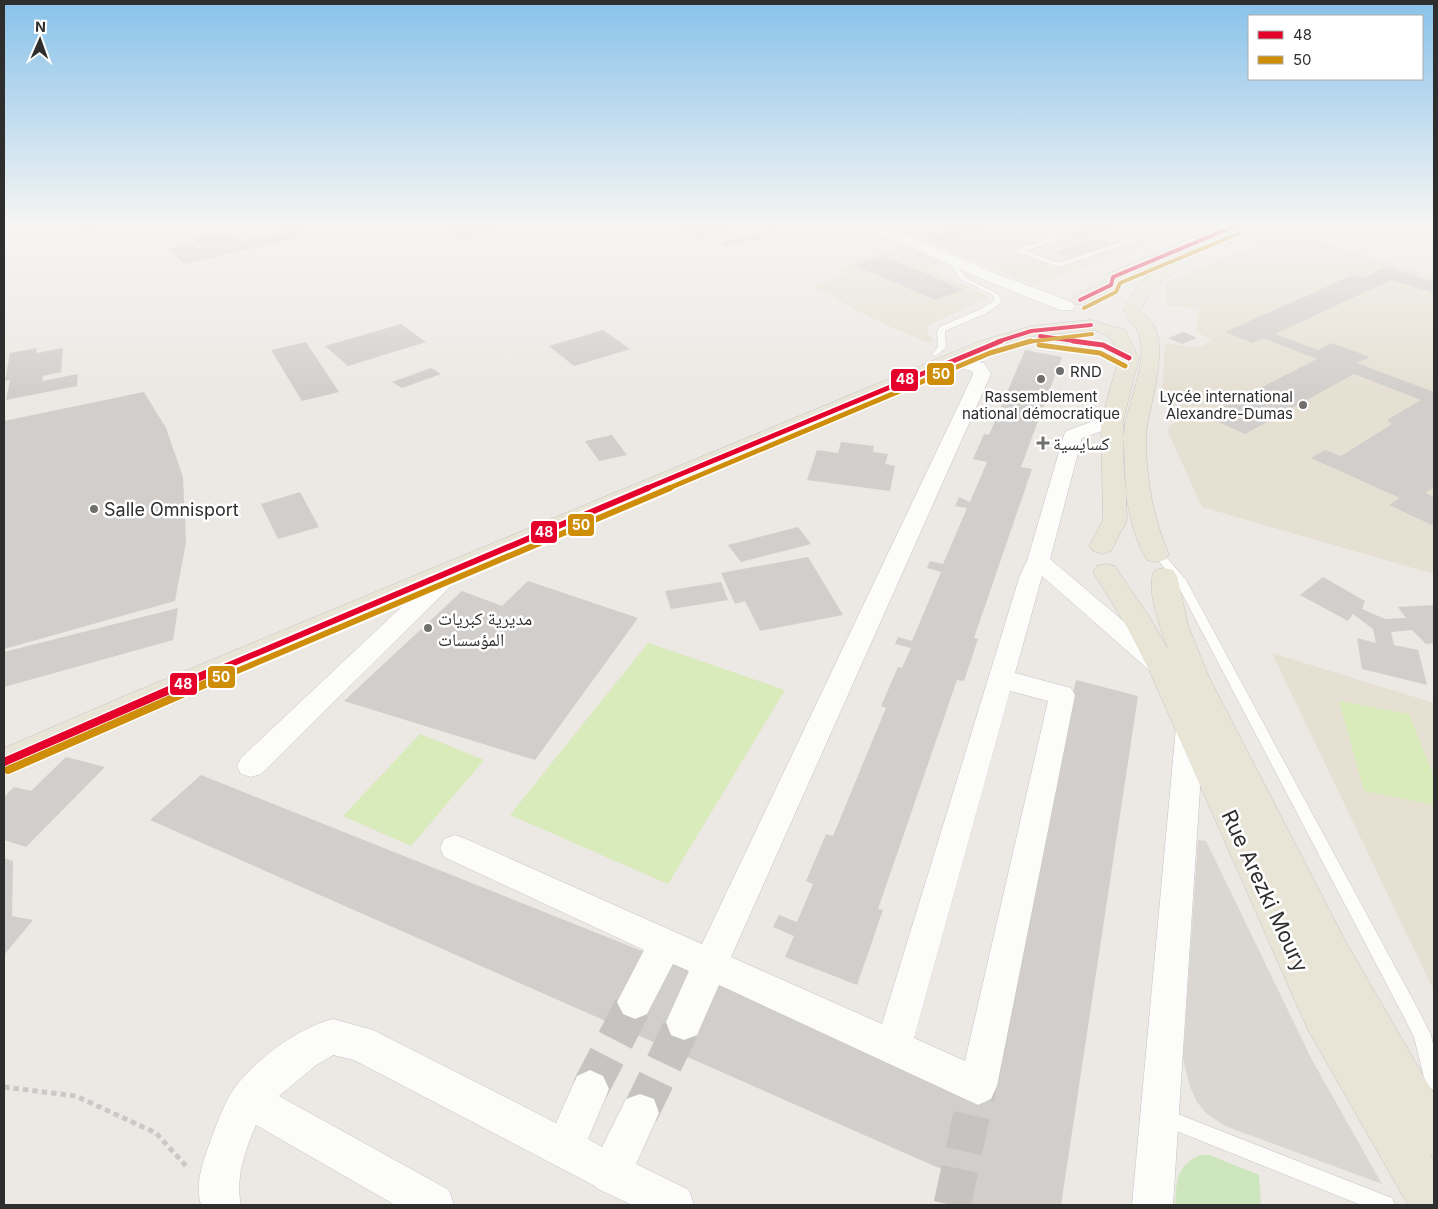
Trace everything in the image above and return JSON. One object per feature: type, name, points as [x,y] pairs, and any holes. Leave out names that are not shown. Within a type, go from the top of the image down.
[{"type":"main road","points":[[4,762],[138,702],[456,569],[944,358],[1001,327],[1071,305],[1110,285],[1111,281]]},
{"type":"main road","points":[[4,747],[84,711],[944,358],[1017,334],[1045,329],[1125,326],[1134,321],[1139,295],[1150,281]]},
{"type":"main road","points":[[1071,305],[1109,301],[1134,314]]},
{"type":"main road","points":[[1071,305],[1073,318],[1118,334],[1129,358],[1112,421],[1111,445],[1116,512],[1104,559]]},
{"type":"main road","name":"Rue Arezki Moury","points":[[1134,314],[1147,328],[1150,338],[1146,381],[1135,436],[1142,516],[1161,563],[1168,607],[1193,672],[1340,972],[1389,1062],[1434,1134]]},
{"type":"main road","points":[[944,358],[1038,336],[1103,346],[1129,358]]},
{"type":"main road","points":[[1128,543],[1161,563],[1150,583],[1139,584],[1121,580],[1104,559],[1109,544],[1128,543]]},
{"type":"main road","name":"Rue Arezki Moury","points":[[1104,559],[1165,672],[1322,1014],[1350,1066],[1434,1205]]},
{"type":"street","points":[[1003,281],[1037,296],[1071,305]]},
{"type":"street","points":[[684,1022],[982,374],[978,367],[944,358]]},
{"type":"street","points":[[893,1047],[1031,575],[1038,561],[1073,436],[1112,421]]},
{"type":"street","points":[[1038,561],[1134,642],[1165,672]]},
{"type":"street","points":[[251,766],[456,569]]},
{"type":"street","points":[[455,848],[978,1086],[1062,695],[1002,679]]},
{"type":"street","points":[[1152,1205],[1190,727]]},
{"type":"street","points":[[635,1002],[665,944]]},
{"type":"street","points":[[219,1202],[222,1159],[249,1100],[302,1052],[332,1037],[360,1043],[610,1174],[674,1205]]},
{"type":"street","points":[[564,1150],[590,1089]]},
{"type":"street","points":[[249,1100],[434,1205]]},
{"type":"street","points":[[610,1174],[640,1113]]},
{"type":"lane","points":[[944,358],[942,330],[988,309],[998,302],[997,296],[971,281]]},
{"type":"lane","points":[[1161,563],[1181,580],[1422,1035],[1434,1082]]},
{"type":"lane","points":[[1159,1116],[1385,1205]]},
{"type":"path","points":[[4,1087],[76,1096],[156,1133],[219,1202]]},
{"type":"shaded area","points":[[826,281],[955,281],[984,294],[988,298],[929,325],[927,333],[935,341],[928,343],[871,318],[813,286]]},
{"type":"shaded area","points":[[1025,281],[1044,281],[1037,284]]},
{"type":"shaded area","name":"Lycée international Alexandre-Dumas","points":[[1169,281],[1434,281],[1434,574],[1202,507],[1167,430],[1181,414],[1162,395],[1165,343],[1194,347],[1203,346],[1211,339],[1196,332],[1199,309],[1166,305],[1165,283]]},
{"type":"shaded area","points":[[1272,653],[1434,703],[1434,991]]},
{"type":"shaded area","points":[[1198,840],[1206,841],[1312,1060],[1382,1184],[1225,1126],[1206,1113],[1197,1102],[1190,1087],[1183,1059]]},
{"type":"green space","points":[[648,643],[785,690],[668,884],[510,815]]},
{"type":"green space","points":[[1339,701],[1409,714],[1434,777],[1434,805],[1364,791]]},
{"type":"green space","points":[[420,734],[484,760],[411,846],[343,816]]},
{"type":"green space","points":[[1200,1155],[1209,1155],[1259,1175],[1261,1205],[1175,1205],[1177,1182],[1182,1170],[1186,1164]]},
{"type":"building","points":[[893,281],[944,281],[964,290],[935,300]]},
{"type":"building","points":[[1339,281],[1388,281],[1275,334],[1318,350],[1332,343],[1370,357],[1357,363],[1434,392],[1434,487],[1425,493],[1434,497],[1434,526],[1389,505],[1400,498],[1311,458],[1325,450],[1341,456],[1392,424],[1387,420],[1421,400],[1354,374],[1245,434],[1205,416],[1317,359],[1263,338],[1253,343],[1225,332]]},
{"type":"building","points":[[1396,281],[1432,281],[1434,282],[1434,293]]},
{"type":"building","points":[[401,324],[426,342],[348,366],[325,346]]},
{"type":"building","points":[[603,330],[630,349],[574,366],[549,346]]},
{"type":"building","points":[[1184,332],[1197,338],[1182,344],[1168,338]]},
{"type":"building","points":[[306,342],[339,392],[302,401],[271,350]]},
{"type":"building","points":[[37,348],[36,353],[63,348],[61,372],[43,376],[42,381],[78,374],[77,386],[6,400],[10,380],[5,381],[10,353]]},
{"type":"building","points":[[1025,350],[1062,357],[1021,467],[1032,469],[974,638],[978,639],[964,681],[957,680],[878,909],[883,910],[857,985],[785,957],[794,936],[773,927],[779,915],[797,922],[813,884],[806,881],[826,834],[833,836],[886,708],[881,706],[898,667],[902,668],[911,648],[895,644],[898,637],[912,641],[941,572],[927,568],[930,561],[943,564],[967,508],[955,506],[959,497],[970,502],[987,462],[973,459],[984,434],[989,435]]},
{"type":"building","points":[[431,368],[441,374],[402,388],[392,382]]},
{"type":"building","name":"Salle Omnisport","points":[[144,392],[166,428],[183,477],[186,542],[175,601],[4,649],[4,421]]},
{"type":"building","points":[[612,435],[627,455],[599,461],[585,441]]},
{"type":"building","points":[[841,442],[874,446],[873,452],[888,454],[885,464],[895,466],[890,491],[807,480],[817,450],[838,453]]},
{"type":"building","points":[[300,492],[319,527],[278,539],[261,504]]},
{"type":"building","points":[[798,527],[811,544],[741,562],[728,545]]},
{"type":"building","points":[[808,557],[843,615],[760,631],[745,601],[735,604],[721,573]]},
{"type":"building","points":[[1323,577],[1365,601],[1362,609],[1385,619],[1406,618],[1398,607],[1434,605],[1434,643],[1426,644],[1412,630],[1391,632],[1394,645],[1418,650],[1427,685],[1362,669],[1357,638],[1376,643],[1373,629],[1353,614],[1348,621],[1300,595]]},
{"type":"building","points":[[528,581],[638,618],[535,760],[344,701],[462,591],[502,606]]},
{"type":"building","points":[[721,582],[728,600],[671,609],[665,591]]},
{"type":"building","points":[[178,608],[173,640],[4,687],[4,652]]},
{"type":"building","points":[[1076,680],[1138,696],[1061,1205],[950,1205],[957,1176],[150,820],[201,775],[985,1088]]},
{"type":"building","points":[[66,757],[105,767],[26,847],[4,840],[4,797],[14,787],[31,791]]},
{"type":"building","points":[[4,858],[13,861],[12,916],[33,920],[4,955]]},
{"type":"tunnel","points":[[590,1089],[635,1002]]},
{"type":"tunnel","points":[[640,1113],[684,1022]]},
{"type":"tunnel","points":[[952,1205],[978,1086]]},
{"type":"transit line","name":"48","points":[[1080,300],[1111,285],[1112,281]]},
{"type":"transit line","name":"50","points":[[1084,308],[1116,292],[1120,283],[1124,281]]},
{"type":"transit line","name":"48","points":[[4,762],[138,703],[987,345],[1031,331],[1091,325]]},
{"type":"transit line","name":"50","points":[[8,770],[141,711],[990,353],[1033,340],[1092,334]]},
{"type":"transit line","name":"48","points":[[1040,336],[1103,345],[1129,358]]},
{"type":"transit line","name":"50","points":[[1039,345],[1100,353],[1125,366]]},
{"type":"place","name":"RND","points":[[1060,371]]},
{"type":"place","name":"Rassemblement national démocratique","points":[[1041,379]]},
{"type":"place","name":"Lycée international Alexandre-Dumas","points":[[1303,405]]},
{"type":"place","name":"كسايسية","points":[[1043,443]]},
{"type":"place","name":"Salle Omnisport","points":[[94,509]]},
{"type":"place","name":"مديرية كبريات المؤسسات","points":[[428,628]]}]
